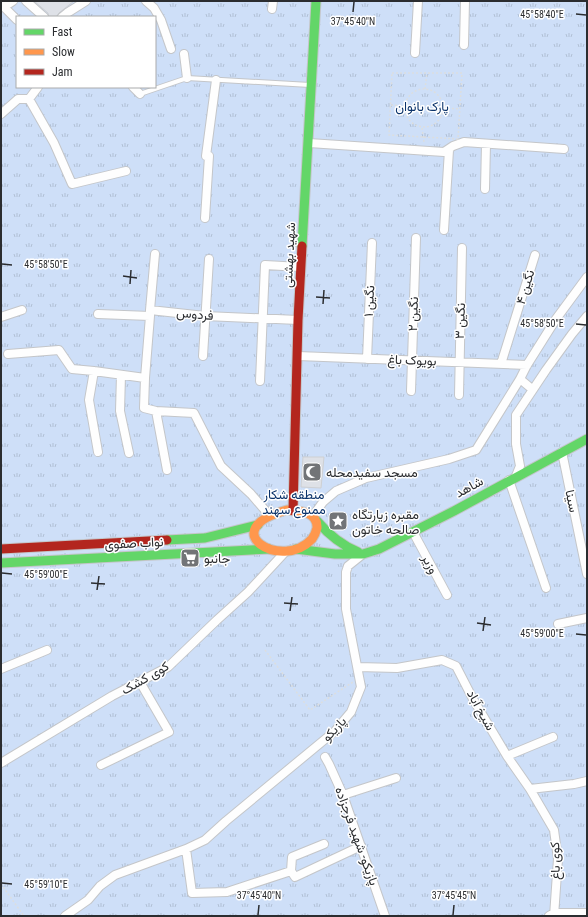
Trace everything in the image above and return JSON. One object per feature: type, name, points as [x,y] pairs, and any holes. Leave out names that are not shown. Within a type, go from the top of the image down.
[{"type":"street","points":[[13,1],[3,4],[16,19]]},
{"type":"street","points":[[26,1],[43,16]]},
{"type":"street","points":[[63,16],[86,1]]},
{"type":"street","points":[[146,1],[154,8],[161,20],[170,49]]},
{"type":"street","name":"شهید بهشتی","points":[[293,511],[298,320],[316,1]]},
{"type":"street","points":[[416,53],[418,1]]},
{"type":"street","points":[[464,45],[465,1]]},
{"type":"street","points":[[184,54],[187,78]]},
{"type":"street","points":[[206,218],[209,156],[206,156],[216,80]]},
{"type":"street","points":[[29,99],[37,88]]},
{"type":"street","points":[[134,88],[140,94]]},
{"type":"street","points":[[1,114],[18,99],[29,99]]},
{"type":"street","points":[[29,99],[54,143],[72,184],[126,171]]},
{"type":"street","points":[[309,143],[444,152],[453,146],[464,142],[564,149]]},
{"type":"street","points":[[485,189],[486,144]]},
{"type":"street","points":[[444,230],[449,150]]},
{"type":"street","name":"نگین ۲","points":[[411,391],[416,238]]},
{"type":"street","name":"نگین ۱","points":[[366,359],[372,243]]},
{"type":"street","name":"نگین ۳","points":[[459,395],[462,248]]},
{"type":"street","points":[[155,254],[144,408],[156,411],[194,413],[221,466],[251,494],[270,516]]},
{"type":"street","name":"نگین ۴","points":[[501,364],[535,255]]},
{"type":"street","points":[[203,356],[209,258]]},
{"type":"street","points":[[260,381],[264,318],[265,265],[301,267]]},
{"type":"street","points":[[362,554],[343,546],[329,535],[315,518],[308,513],[293,511],[277,513],[258,524],[254,533],[255,539],[260,546],[269,549],[286,551],[296,549],[312,539],[318,531],[315,518],[323,502],[336,491],[366,478],[449,459],[476,450],[520,379],[526,365],[556,319],[587,277]]},
{"type":"street","points":[[1,317],[22,310]]},
{"type":"street","name":"فردوس","points":[[98,314],[150,313],[298,320]]},
{"type":"street","points":[[546,588],[512,478],[520,466],[516,444],[516,415],[532,389],[587,316]]},
{"type":"street","points":[[8,354],[59,350],[72,369],[145,378]]},
{"type":"street","name":"بویوک باغ","points":[[298,356],[526,365]]},
{"type":"street","points":[[94,371],[89,400],[98,452]]},
{"type":"street","points":[[121,375],[120,411],[129,453]]},
{"type":"street","points":[[520,379],[532,389]]},
{"type":"street","points":[[156,411],[167,470]]},
{"type":"street","name":"شاهد","points":[[296,549],[335,554],[362,554],[379,549],[587,439]]},
{"type":"street","name":"سینا","points":[[562,452],[585,552],[587,574]]},
{"type":"street","name":"نواب صفوی","points":[[1,549],[205,538],[258,524]]},
{"type":"street","name":"وزیر","points":[[413,532],[447,595]]},
{"type":"street","name":"نواب صفوی","points":[[1,563],[269,549]]},
{"type":"street","name":"کوی کشک","points":[[1,763],[112,696],[168,667],[248,592],[286,551]]},
{"type":"street","name":"پازیکو","points":[[65,916],[88,900],[100,886],[115,875],[186,849],[205,840],[336,731],[351,712],[361,687],[346,609],[346,572],[348,566],[362,554]]},
{"type":"street","points":[[558,624],[587,618]]},
{"type":"street","points":[[1,669],[47,650]]},
{"type":"street","name":"شیخ آباد","points":[[358,667],[398,668],[442,660],[456,666],[507,756],[530,789]]},
{"type":"street","points":[[101,765],[169,732],[140,682]]},
{"type":"street","points":[[507,756],[553,737]]},
{"type":"street","name":"پازیکو- شهید فرجزاده","points":[[325,757],[343,795],[385,916]]},
{"type":"street","points":[[343,795],[396,778]]},
{"type":"street","points":[[530,789],[587,781]]},
{"type":"street","name":"کوی باغ","points":[[530,789],[554,830],[558,858],[552,915]]},
{"type":"street","points":[[324,844],[292,857],[291,871],[296,877],[361,846]]},
{"type":"street","points":[[186,849],[192,893],[228,892],[291,871]]},
{"type":"street","points":[[552,915],[587,913]]},
{"type":"lane","points":[[140,94],[187,78],[311,85]]},
{"type":"path","points":[[392,72],[462,73],[458,139],[389,135],[391,105],[392,72]]},
{"type":"path","points":[[425,89],[427,73]]},
{"type":"path","points":[[421,89],[425,89],[432,90],[440,97],[444,108],[441,118],[433,126],[422,128],[412,124],[405,114],[405,106],[405,103],[411,94],[421,89]]},
{"type":"path","points":[[391,105],[405,106]]},
{"type":"path","points":[[444,108],[460,109]]},
{"type":"path","points":[[422,128],[422,136],[426,151]]},
{"type":"path","points":[[265,650],[310,710],[359,678]]},
{"type":"path","points":[[1,884],[24,916]]},
{"type":"green space","name":"منطقه شکار ممنوع سهند","points":[[1,1],[587,1],[587,916],[1,916]]},
{"type":"building","points":[[34,1],[74,1],[57,16],[49,16],[48,13]]},
{"type":"building","name":"مسجد سفیدمحله","points":[[303,457],[324,457],[321,488],[301,487]]},
{"type":"traffic: fast","points":[[302,246],[316,1]]},
{"type":"traffic: fast","points":[[296,549],[335,554],[363,554],[379,549],[454,511],[587,439]]},
{"type":"traffic: fast","points":[[317,521],[336,539],[358,552]]},
{"type":"traffic: fast","points":[[167,540],[205,538],[258,525]]},
{"type":"traffic: fast","points":[[1,563],[269,549]]},
{"type":"traffic: slow","points":[[287,510],[307,513],[314,518],[317,528],[312,539],[299,548],[285,551],[271,550],[260,544],[254,537],[255,528],[266,518],[287,510]]},
{"type":"traffic: jam","points":[[293,511],[298,320],[302,246]]},
{"type":"traffic: jam","points":[[1,549],[167,540]]},
{"type":"place","name":"مسجد سفیدمحله","points":[[312,472]]},
{"type":"place","name":"مقبره زیارتگاه صالحه خاتون","points":[[338,521]]},
{"type":"place","name":"جانبو","points":[[190,558]]},
{"type":"park label","name":"پارک بانوان","points":[[422,106]]}]
